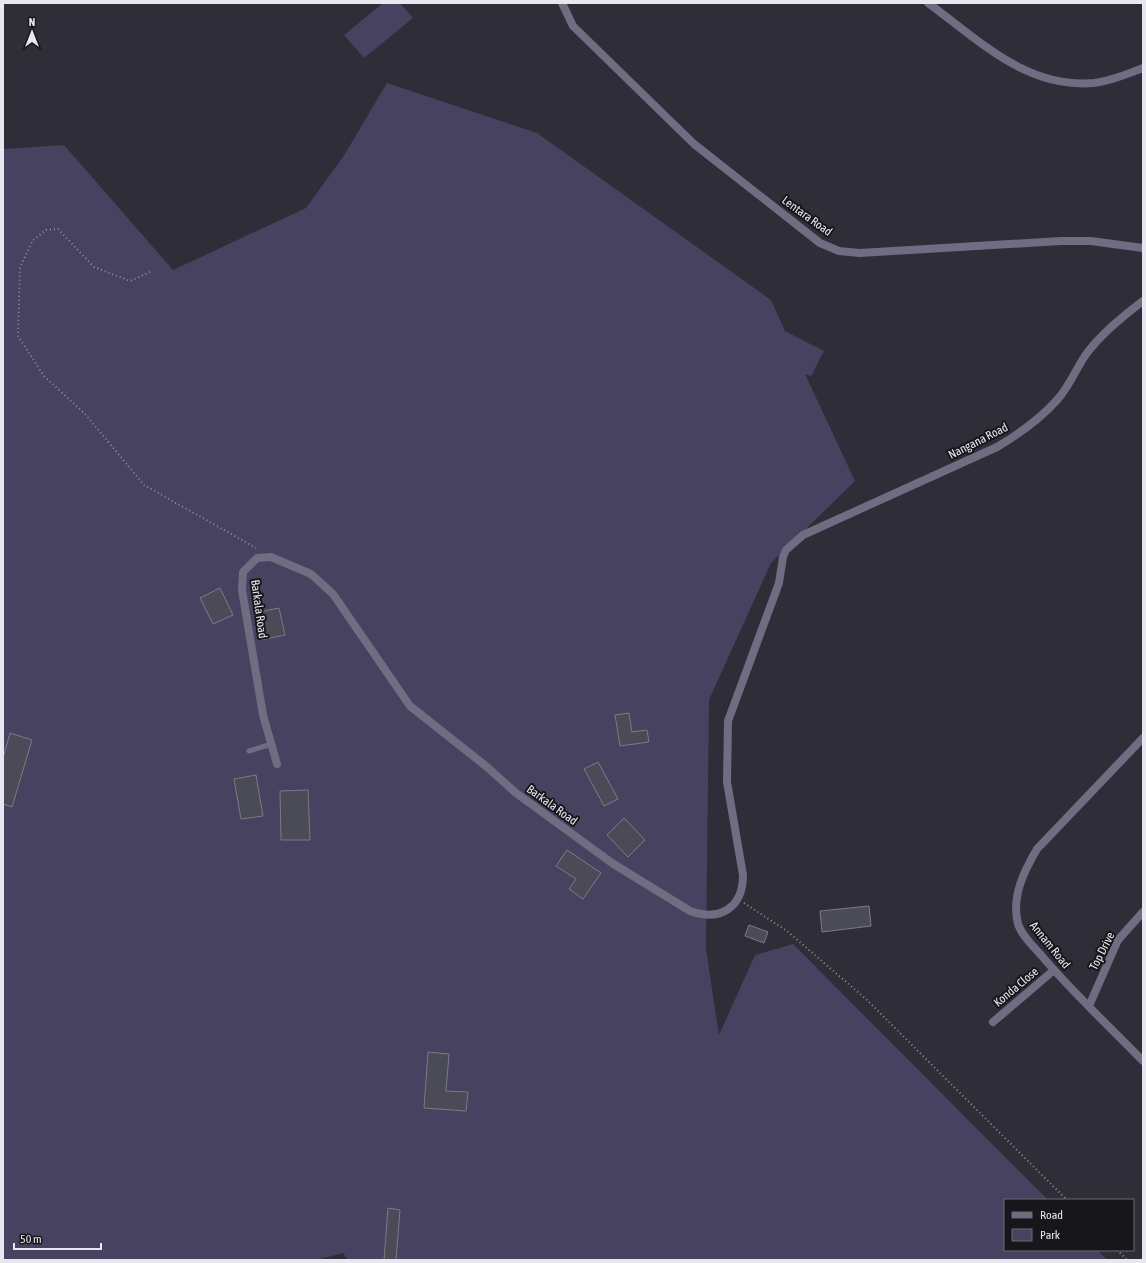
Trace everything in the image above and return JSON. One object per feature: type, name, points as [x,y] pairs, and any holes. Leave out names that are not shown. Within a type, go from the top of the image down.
[{"type":"street","name":"Lentara Road","points":[[562,3],[572,26],[694,144],[820,243],[840,251],[860,253],[1061,241],[1091,241],[1143,248]]},
{"type":"street","points":[[928,3],[1013,66],[1036,76],[1064,83],[1094,83],[1114,79],[1143,68]]},
{"type":"street","name":"Nangana Road","points":[[738,899],[743,885],[743,875],[726,782],[728,721],[779,583],[783,557],[786,550],[803,535],[997,447],[1023,431],[1057,400],[1073,380],[1087,353],[1119,319],[1143,300]]},
{"type":"street","name":"Barkala Road","points":[[278,764],[259,695],[242,582],[243,572],[252,562],[266,556],[306,570],[318,579],[333,594],[410,706],[487,767],[516,793],[612,863],[690,911],[700,915],[719,914],[726,911],[738,899]]},
{"type":"street","name":"Annam Road","points":[[1143,738],[1037,849],[1024,873],[1019,886],[1017,901],[1018,923],[1022,933],[1054,970],[1143,1061]]},
{"type":"street","name":"Top Drive","points":[[1089,1006],[1118,940],[1143,912]]},
{"type":"street","name":"Konda Close","points":[[993,1022],[1054,970]]},
{"type":"lane","points":[[249,751],[272,744]]},
{"type":"path","points":[[150,272],[130,281],[115,276],[94,267],[58,229],[46,230],[33,240],[20,267],[18,336],[44,376],[85,414],[144,485],[266,556]]},
{"type":"path","points":[[738,899],[787,931],[867,1000],[1066,1199]]},
{"type":"path","points":[[1118,1251],[1127,1260]]},
{"type":"green space","points":[[383,3],[400,3],[413,18],[364,58],[344,35]]},
{"type":"green space","points":[[387,83],[537,133],[771,300],[785,331],[824,351],[811,376],[805,374],[855,481],[771,563],[709,700],[706,949],[719,1035],[755,955],[793,944],[1047,1199],[1004,1199],[1004,1251],[1099,1251],[1107,1260],[348,1260],[343,1253],[316,1260],[3,1260],[3,149],[64,145],[173,270],[306,208],[343,157]]},
{"type":"building","points":[[220,588],[233,615],[213,624],[200,598]]},
{"type":"building","points":[[279,608],[285,635],[261,640],[255,613]]},
{"type":"building","points":[[629,713],[632,732],[647,730],[649,742],[620,746],[615,715]]},
{"type":"building","points":[[10,733],[32,740],[12,807],[3,804],[3,758]]},
{"type":"building","points":[[598,762],[618,799],[604,806],[584,769]]},
{"type":"building","points":[[256,775],[263,816],[241,819],[234,779]]},
{"type":"building","points":[[308,790],[310,840],[281,840],[280,791]]},
{"type":"building","points":[[624,818],[645,840],[628,857],[607,835]]},
{"type":"building","points":[[567,850],[601,873],[583,899],[569,889],[576,879],[556,866]]},
{"type":"building","points":[[869,906],[871,926],[822,932],[820,911]]},
{"type":"building","points":[[749,925],[768,932],[764,943],[745,936]]},
{"type":"building","points":[[428,1052],[449,1054],[446,1091],[468,1092],[466,1111],[424,1108]]},
{"type":"building","points":[[388,1208],[400,1210],[396,1260],[384,1260]]}]
